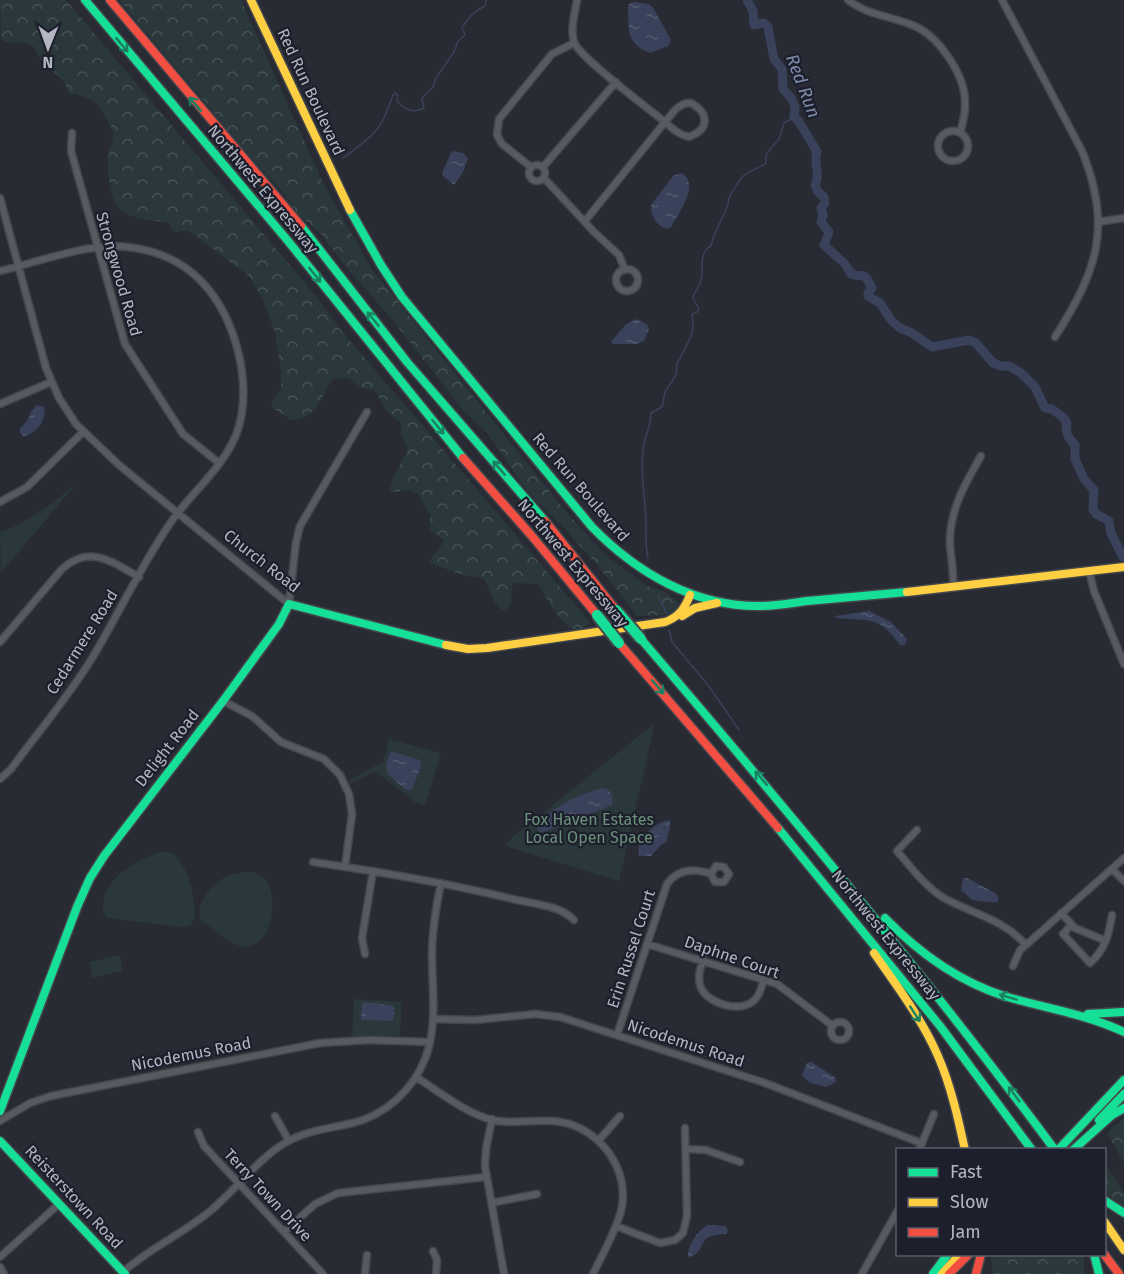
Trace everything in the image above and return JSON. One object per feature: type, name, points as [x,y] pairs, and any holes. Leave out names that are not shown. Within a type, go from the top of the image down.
[{"type":"main road","name":"Northwest Expressway","points":[[85,0],[288,241],[458,452],[531,535],[808,864],[935,1020],[1031,1148]]},
{"type":"main road","name":"Northwest Expressway","points":[[110,0],[302,228],[407,362],[547,524],[616,610],[903,950],[1054,1147]]},
{"type":"main road","name":"Red Run Boulevard","points":[[251,0],[348,206],[402,297],[603,540],[646,574],[690,594],[720,602],[771,606],[1123,567]]},
{"type":"main road","points":[[676,619],[684,609],[690,594]]},
{"type":"main road","name":"Church Road","points":[[289,604],[418,639],[468,649],[665,622],[676,619],[695,608],[720,602]]},
{"type":"main road","name":"Delight Road","points":[[0,1111],[90,878],[123,830],[223,701],[279,624],[289,604]]},
{"type":"main road","points":[[783,806],[896,930],[921,953],[946,970],[1005,996],[1100,1022],[1124,1032]]},
{"type":"main road","points":[[808,864],[873,953],[929,1037],[949,1085],[965,1148]]},
{"type":"main road","points":[[1047,1007],[1091,1014],[1124,1012]]},
{"type":"main road","points":[[1054,1147],[1124,1080]]},
{"type":"main road","points":[[990,1094],[1026,1148]]},
{"type":"main road","points":[[1074,1148],[1124,1094]]},
{"type":"main road","points":[[1074,1148],[1112,1115],[1124,1108]]},
{"type":"main road","name":"Reisterstown Road","points":[[0,1141],[123,1273]]},
{"type":"main road","points":[[1106,1201],[1124,1213]]},
{"type":"main road","points":[[1106,1224],[1124,1250]]},
{"type":"main road","points":[[933,1274],[946,1256]]},
{"type":"main road","points":[[940,1274],[957,1256]]},
{"type":"main road","points":[[950,1274],[967,1256]]},
{"type":"main road","points":[[976,1274],[980,1256]]},
{"type":"main road","points":[[1094,1256],[1099,1274]]},
{"type":"main road","points":[[1106,1256],[1119,1274]]},
{"type":"street","points":[[577,0],[573,25],[574,43],[589,61],[616,82],[665,122],[680,134],[689,137],[696,134],[704,124],[705,114],[691,102],[684,103],[665,122],[585,222]]},
{"type":"street","points":[[848,0],[867,12],[913,25],[935,40],[948,58],[963,87],[965,109],[960,133]]},
{"type":"street","points":[[1002,0],[1082,151],[1094,183],[1098,222],[1090,274],[1055,337]]},
{"type":"street","points":[[531,167],[502,144],[497,135],[499,119],[552,54],[574,43]]},
{"type":"street","points":[[543,167],[616,82]]},
{"type":"street","points":[[948,132],[960,133],[966,140],[966,153],[957,160],[946,160],[939,153],[940,138],[948,132]]},
{"type":"street","name":"Strongwood Road","points":[[72,133],[71,151],[125,344],[183,434],[219,463]]},
{"type":"street","points":[[538,165],[543,167],[546,172],[544,178],[540,181],[532,179],[529,174],[531,167],[538,165]]},
{"type":"street","points":[[544,178],[619,255],[625,270]]},
{"type":"street","name":"Church Road","points":[[0,198],[51,382],[82,433],[289,604]]},
{"type":"street","points":[[1098,222],[1124,218]]},
{"type":"street","name":"Cedarmere Road","points":[[0,271],[96,246],[127,246],[165,257],[197,277],[220,303],[235,339],[243,376],[244,400],[236,434],[227,452],[171,521],[84,670],[11,769],[0,779]]},
{"type":"street","points":[[0,404],[51,382]]},
{"type":"street","name":"Delight Road","points":[[289,604],[300,526],[368,412]]},
{"type":"street","points":[[0,502],[27,487],[82,433]]},
{"type":"street","points":[[953,587],[950,543],[953,513],[960,492],[981,456]]},
{"type":"street","points":[[0,642],[62,569],[73,561],[86,557],[103,558],[139,577]]},
{"type":"street","points":[[1089,571],[1094,591],[1124,664]]},
{"type":"street","points":[[223,701],[252,716],[281,742],[324,759],[340,775],[349,794],[352,814],[345,867]]},
{"type":"street","points":[[917,830],[897,851],[921,880],[948,900],[1002,924],[1017,934],[1026,945]]},
{"type":"street","points":[[1013,966],[1020,950],[1124,858]]},
{"type":"street","points":[[313,862],[441,883],[559,910],[574,920]]},
{"type":"street","points":[[1112,869],[1124,881]]},
{"type":"street","name":"Erin Russel Court","points":[[617,1035],[663,893],[671,878],[689,870],[711,874]]},
{"type":"street","points":[[366,954],[362,938],[373,871]]},
{"type":"street","points":[[123,1273],[140,1257],[208,1213],[269,1155],[309,1131],[352,1123],[376,1114],[397,1099],[416,1077],[430,1042],[433,1019],[432,938],[441,883]]},
{"type":"street","points":[[1061,913],[1071,925],[1106,941]]},
{"type":"street","points":[[1071,925],[1064,934],[1090,963],[1106,941],[1112,915]]},
{"type":"street","name":"Daphne Court","points":[[647,944],[777,984],[833,1026]]},
{"type":"street","points":[[703,960],[699,977],[704,993],[714,1001],[730,1006],[747,1005],[753,1001],[758,996],[764,979]]},
{"type":"street","name":"Nicodemus Road","points":[[433,1019],[475,1020],[550,1015],[573,1020],[765,1083],[920,1146]]},
{"type":"street","name":"Nicodemus Road","points":[[0,1121],[30,1102],[51,1096],[291,1048],[351,1040],[430,1042]]},
{"type":"street","points":[[416,1077],[474,1114],[513,1122],[562,1122],[580,1128],[598,1140],[612,1156],[622,1184],[622,1203],[616,1226],[593,1274]]},
{"type":"street","points":[[920,1146],[934,1114]]},
{"type":"street","points":[[275,1116],[290,1141]]},
{"type":"street","points":[[598,1140],[620,1116]]},
{"type":"street","points":[[492,1119],[486,1149],[486,1177],[504,1274]]},
{"type":"street","points":[[616,1226],[660,1243],[669,1243],[679,1238],[687,1223],[686,1128]]},
{"type":"street","name":"Terry Town Drive","points":[[198,1132],[204,1146],[323,1274]]},
{"type":"street","points":[[686,1149],[706,1150],[740,1162]]},
{"type":"street","points":[[284,1232],[315,1204],[338,1193],[486,1177]]},
{"type":"street","points":[[491,1203],[537,1194]]},
{"type":"street","points":[[0,1257],[59,1204]]},
{"type":"street","points":[[862,1274],[896,1212]]},
{"type":"street","points":[[433,1251],[437,1260],[436,1274]]},
{"type":"street","points":[[365,1274],[367,1255]]},
{"type":"street","points":[[0,1267],[4,1274]]},
{"type":"green space","points":[[0,0],[66,0],[316,296],[341,330],[590,622],[582,628],[574,629],[567,625],[553,609],[538,584],[514,583],[511,605],[502,610],[495,603],[484,579],[460,574],[432,564],[431,558],[444,540],[430,530],[430,515],[418,494],[409,490],[393,492],[390,490],[408,448],[401,433],[401,423],[386,411],[376,392],[361,387],[348,378],[339,378],[332,380],[312,412],[306,416],[291,420],[272,407],[271,402],[281,389],[281,371],[275,333],[264,302],[250,277],[189,231],[176,232],[171,229],[169,223],[130,215],[116,205],[108,174],[108,158],[113,136],[110,125],[95,103],[86,97],[69,94],[64,82],[40,58],[33,46],[27,43],[6,42],[1,38]]},
{"type":"green space","points":[[119,0],[241,0],[323,183],[371,268],[558,502],[604,554],[647,586],[665,592],[678,602],[676,611],[667,615],[637,616],[597,565],[527,491],[489,435],[463,410],[321,234],[297,213],[281,190],[238,144]]},
{"type":"green space","points":[[76,484],[1,573],[0,532],[31,517]]},
{"type":"green space","name":"Fox Haven Estates Local Open Space","points":[[655,723],[619,881],[505,846],[509,840]]},
{"type":"green space","points":[[389,739],[441,753],[425,805],[415,802],[375,771],[351,784],[349,780],[383,762]]},
{"type":"green space","points":[[159,852],[167,852],[175,856],[187,873],[194,908],[191,925],[181,927],[107,918],[103,905],[109,886],[131,866]]},
{"type":"green space","points":[[246,872],[259,874],[269,885],[272,907],[267,931],[260,940],[252,945],[241,946],[202,921],[199,911],[206,894],[222,879]]},
{"type":"green space","points":[[120,955],[123,971],[92,978],[89,962]]},
{"type":"green space","points":[[354,999],[402,1002],[400,1036],[352,1036]]},
{"type":"green space","points":[[1124,1118],[1124,1163],[1107,1133]]},
{"type":"green space","points":[[1106,1165],[1124,1193],[1124,1208],[1107,1194]]},
{"type":"green space","points":[[992,1256],[1084,1256],[1084,1274],[992,1274]]},
{"type":"water","points":[[634,2],[649,4],[654,9],[671,40],[668,46],[650,53],[633,41],[629,30],[628,8],[629,4]]},
{"type":"water","points":[[452,151],[463,153],[468,158],[463,172],[454,185],[442,173]]},
{"type":"water","points":[[682,173],[687,178],[689,191],[679,214],[668,229],[660,226],[655,220],[651,205],[673,176]]},
{"type":"water","points":[[637,319],[648,325],[649,329],[644,341],[636,344],[613,344],[611,342],[626,324]]},
{"type":"water","points":[[37,405],[44,407],[42,422],[32,433],[23,436],[20,429]]},
{"type":"water","points":[[869,611],[891,622],[906,638],[905,645],[900,645],[886,629],[873,622],[835,616]]},
{"type":"water","points":[[394,752],[420,760],[421,767],[410,791],[388,774],[386,766],[390,753]]},
{"type":"water","points":[[603,788],[611,794],[612,805],[544,832],[538,832],[537,828],[548,814],[576,797]]},
{"type":"water","points":[[670,820],[666,842],[651,856],[639,856],[640,844],[647,833],[658,824]]},
{"type":"water","points":[[963,878],[995,893],[998,902],[971,899],[961,891]]},
{"type":"water","points":[[365,1002],[393,1006],[395,1008],[393,1021],[361,1020],[362,1004]]},
{"type":"water","points":[[811,1062],[835,1077],[836,1082],[826,1087],[810,1083],[802,1075],[807,1063]]},
{"type":"water","points":[[708,1225],[726,1226],[728,1231],[726,1234],[709,1237],[696,1254],[688,1256],[694,1238]]},
{"type":"waterway","points":[[343,158],[375,132],[396,93],[397,101],[406,108],[413,111],[424,108],[422,98],[433,87],[458,41],[465,35],[462,28],[466,21],[485,6],[486,0]]},
{"type":"waterway","name":"Red Run","points":[[747,0],[753,11],[754,25],[764,23],[768,27],[774,59],[782,69],[783,89],[795,107],[794,117],[817,152],[815,185],[824,197],[821,222],[829,232],[824,245],[845,264],[851,274],[865,277],[872,288],[868,296],[880,303],[891,320],[900,328],[912,333],[932,347],[969,340],[976,343],[993,363],[1009,366],[1021,373],[1035,387],[1045,408],[1052,409],[1067,423],[1066,430],[1075,445],[1075,459],[1084,479],[1094,490],[1093,509],[1096,514],[1109,521],[1111,533],[1123,557]]},
{"type":"waterway","points":[[648,558],[642,459],[651,413],[662,407],[665,392],[676,375],[677,364],[691,337],[692,314],[699,309],[693,298],[702,275],[704,253],[711,246],[728,206],[729,198],[743,176],[766,163],[766,154],[779,139],[784,123],[794,117]]},
{"type":"waterway","points":[[658,596],[666,613]]},
{"type":"waterway","points":[[669,630],[672,642],[708,685],[739,730]]},
{"type":"traffic: fast","points":[[85,0],[288,241],[463,458]]},
{"type":"traffic: fast","points":[[350,210],[402,297],[592,527],[628,559],[690,594],[737,605],[772,606],[907,592]]},
{"type":"traffic: fast","points":[[301,226],[407,362],[545,521]]},
{"type":"traffic: fast","points":[[0,1111],[90,878],[104,856],[279,624],[289,604],[446,645]]},
{"type":"traffic: fast","points":[[616,610],[641,639]]},
{"type":"traffic: fast","points":[[597,615],[619,643]]},
{"type":"traffic: fast","points":[[641,639],[852,891],[955,1019],[1053,1148]]},
{"type":"traffic: fast","points":[[778,828],[940,1026],[1031,1148]]},
{"type":"traffic: fast","points":[[885,918],[925,954],[955,974],[987,990],[1080,1016],[1124,1032]]},
{"type":"traffic: fast","points":[[1088,1014],[1124,1012]]},
{"type":"traffic: fast","points":[[1060,1148],[1124,1080]]},
{"type":"traffic: fast","points":[[1099,1120],[1124,1094]]},
{"type":"traffic: fast","points":[[1075,1148],[1112,1115],[1124,1108]]},
{"type":"traffic: fast","points":[[0,1141],[125,1274]]},
{"type":"traffic: fast","points":[[1106,1201],[1124,1213]]},
{"type":"traffic: fast","points":[[933,1274],[946,1256]]},
{"type":"traffic: fast","points":[[1094,1256],[1099,1274]]},
{"type":"traffic: slow","points":[[251,0],[350,210]]},
{"type":"traffic: slow","points":[[907,592],[1124,567]]},
{"type":"traffic: slow","points":[[446,645],[468,649],[487,648],[665,622],[681,612],[690,595]]},
{"type":"traffic: slow","points":[[682,616],[695,608],[717,603]]},
{"type":"traffic: slow","points":[[874,953],[932,1042],[943,1067],[965,1148]]},
{"type":"traffic: slow","points":[[1106,1224],[1124,1250]]},
{"type":"traffic: slow","points":[[942,1274],[958,1256]]},
{"type":"traffic: jam","points":[[110,0],[301,226]]},
{"type":"traffic: jam","points":[[463,458],[597,615]]},
{"type":"traffic: jam","points":[[545,521],[616,610]]},
{"type":"traffic: jam","points":[[619,643],[778,828]]},
{"type":"traffic: jam","points":[[949,1274],[967,1256]]},
{"type":"traffic: jam","points":[[976,1274],[980,1256]]},
{"type":"traffic: jam","points":[[1106,1256],[1119,1274]]}]
